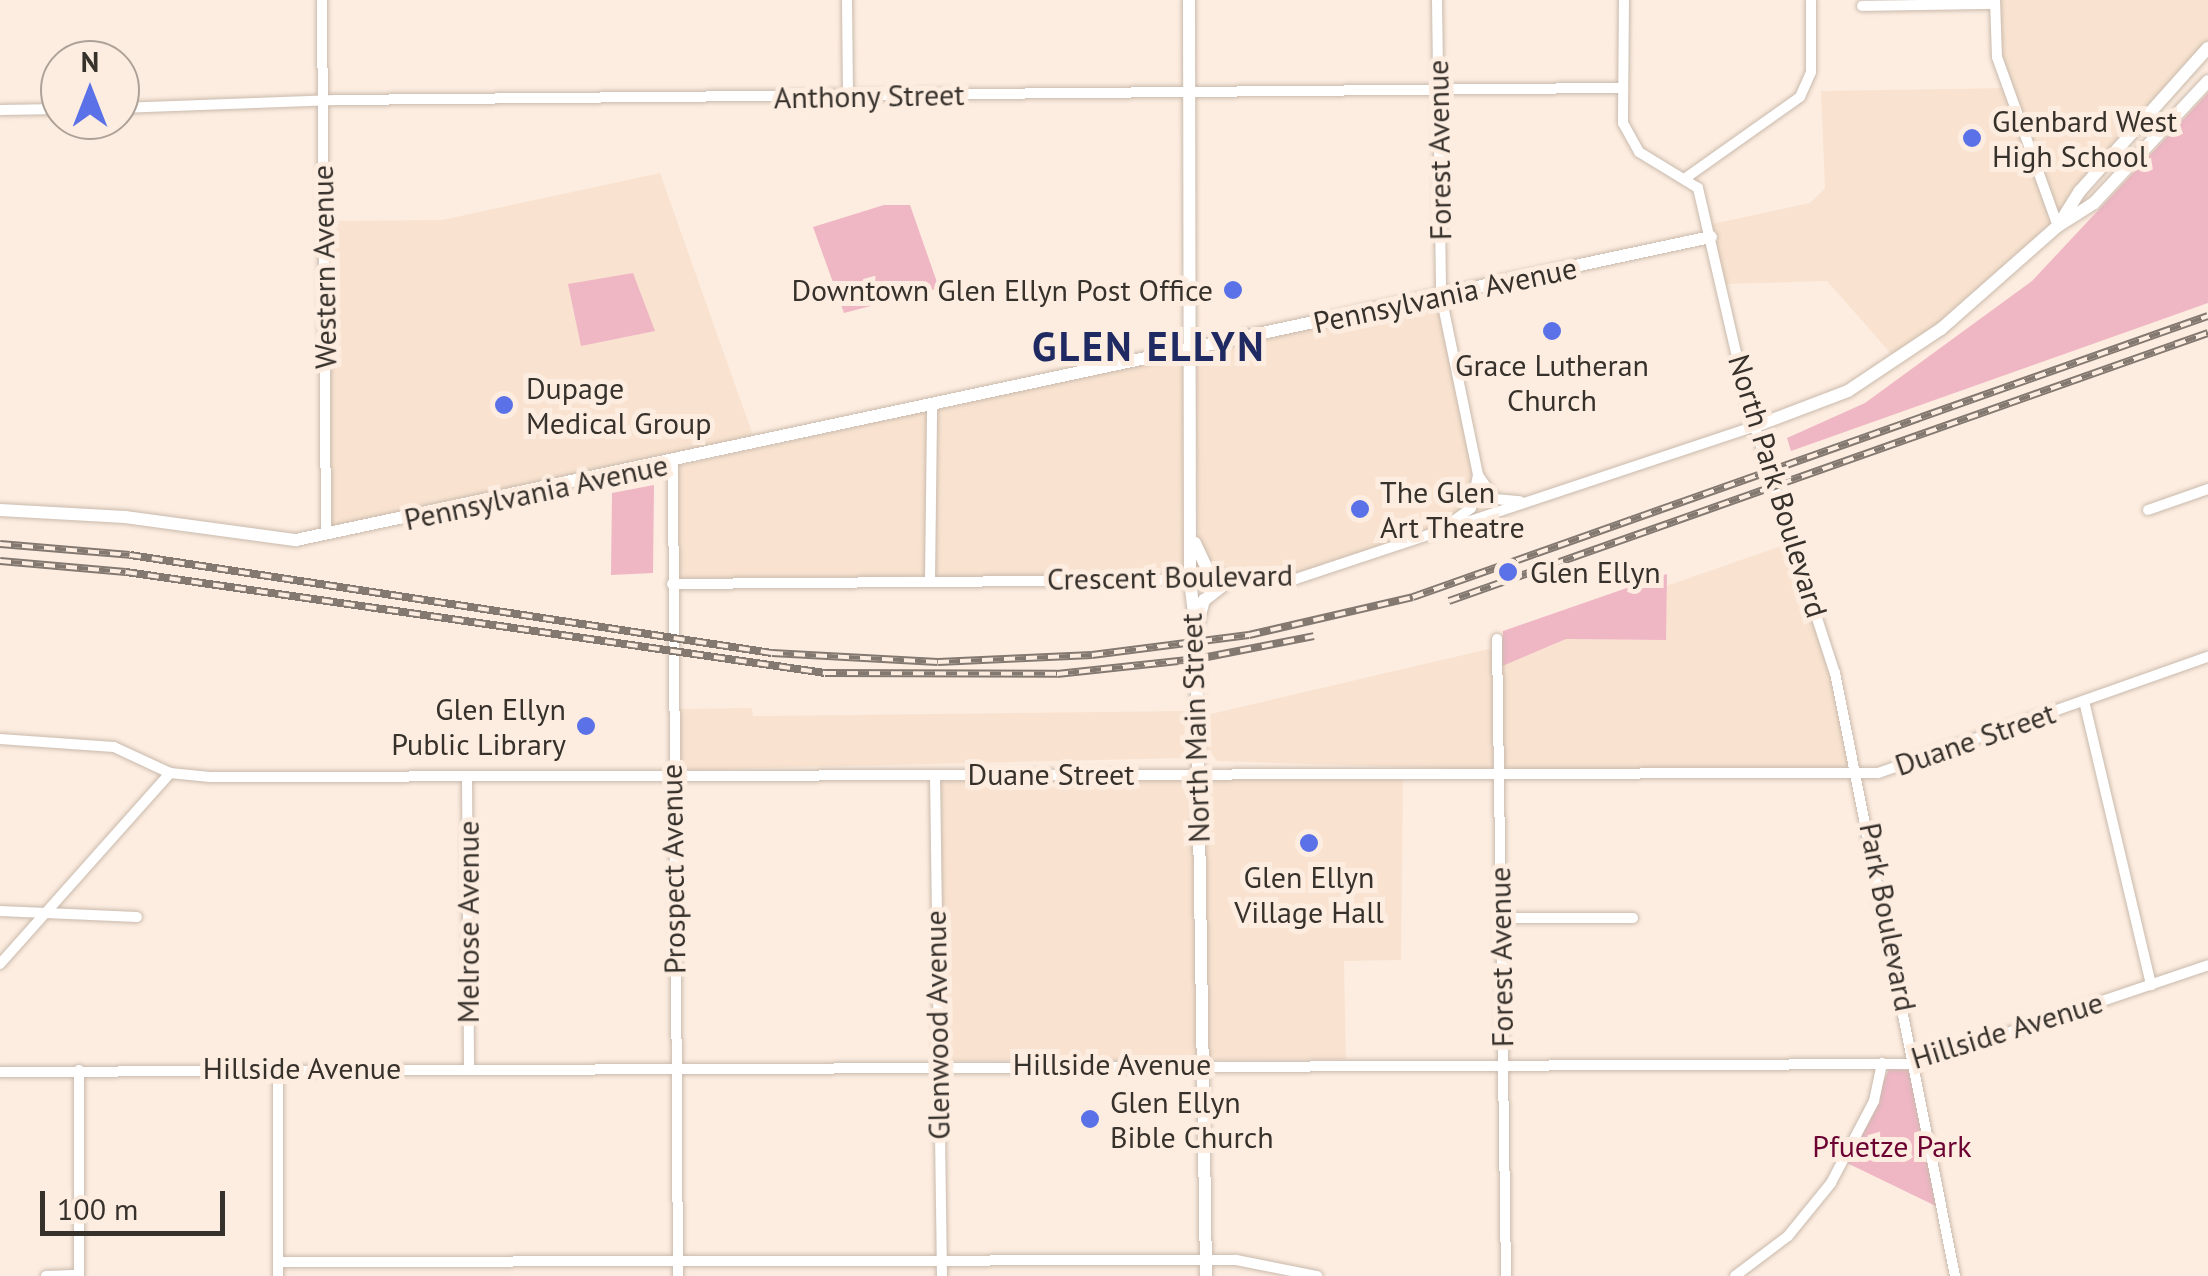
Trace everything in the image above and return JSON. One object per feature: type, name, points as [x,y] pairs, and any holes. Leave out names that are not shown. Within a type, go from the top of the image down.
[{"type":"street","name":"Western Avenue","points":[[322,0],[326,534]]},
{"type":"street","points":[[847,0],[848,96]]},
{"type":"street","name":"North Main Street","points":[[1190,0],[1194,350],[1194,542],[1190,581],[1196,629],[1206,1276]]},
{"type":"street","name":"Forest Avenue","points":[[1436,0],[1441,296],[1478,475]]},
{"type":"street","points":[[1624,0],[1619,88],[1630,141],[1688,177],[1800,97],[1811,72],[1811,0]]},
{"type":"street","points":[[1862,6],[1995,2],[1997,57],[2058,226]]},
{"type":"street","name":"Crescent Boulevard","points":[[2058,226],[2080,190],[2208,48]]},
{"type":"street","name":"Crescent Boulevard","points":[[672,584],[1296,579],[1756,426],[1870,378],[1972,305],[2058,226],[2094,204],[2208,81]]},
{"type":"street","name":"Anthony Street","points":[[140,108],[1619,88]]},
{"type":"street","points":[[0,110],[40,109]]},
{"type":"street","name":"North Park Boulevard","points":[[1688,177],[1698,188],[1756,426],[1806,573],[1860,771]]},
{"type":"street","name":"Pennsylvania Avenue","points":[[0,510],[125,517],[296,540],[673,463],[1711,237]]},
{"type":"street","points":[[930,580],[932,407]]},
{"type":"street","name":"Prospect Avenue","points":[[673,463],[678,1276]]},
{"type":"street","points":[[1478,475],[1496,500],[1526,500]]},
{"type":"street","points":[[1430,534],[1471,508],[1478,475]]},
{"type":"street","points":[[2148,510],[2208,489]]},
{"type":"street","points":[[1194,542],[1206,569],[1230,580],[1204,600],[1196,629]]},
{"type":"street","name":"Forest Avenue","points":[[1496,639],[1506,1276]]},
{"type":"street","name":"Duane Street","points":[[0,739],[114,747],[170,773],[1878,773],[2208,657]]},
{"type":"street","points":[[2084,701],[2151,985]]},
{"type":"street","name":"Park Boulevard","points":[[1860,771],[1916,1064]]},
{"type":"street","points":[[0,964],[170,773]]},
{"type":"street","name":"Glenwood Avenue","points":[[934,775],[942,1276]]},
{"type":"street","name":"Melrose Avenue","points":[[467,776],[469,1067]]},
{"type":"street","points":[[0,911],[137,917]]},
{"type":"street","points":[[1500,918],[1633,918]]},
{"type":"street","name":"Hillside Avenue","points":[[0,1072],[675,1066],[1916,1064],[2208,965]]},
{"type":"street","points":[[1736,1276],[1788,1236],[1831,1183],[1874,1101],[1882,1063]]},
{"type":"street","points":[[1916,1064],[1955,1276]]},
{"type":"street","points":[[278,1068],[278,1276]]},
{"type":"street","points":[[46,1276],[79,1276],[79,1070]]},
{"type":"street","points":[[278,1262],[1206,1260],[1260,1262],[1317,1276]]},
{"type":"shaded area","name":"Glenbard West High School","points":[[1999,0],[2208,0],[2208,45],[2052,225],[1972,299],[1894,357],[1827,281],[1725,284],[1712,224],[1810,203],[1825,188],[1821,91],[2010,88],[1999,54]]},
{"type":"shaded area","points":[[660,173],[755,441],[329,530],[327,221],[442,220]]},
{"type":"shaded area","points":[[1438,300],[1486,514],[1294,576],[1199,578],[1196,353]]},
{"type":"shaded area","points":[[1190,354],[1193,575],[935,577],[935,410]]},
{"type":"shaded area","points":[[928,411],[927,576],[677,579],[678,466]]},
{"type":"shaded area","points":[[1793,542],[1856,768],[1501,771],[1499,667],[1566,639],[1665,640],[1666,586]]},
{"type":"shaded area","points":[[1493,648],[1493,770],[1217,761],[1205,745],[1202,716]]},
{"type":"shaded area","points":[[752,708],[753,716],[1185,711],[1184,758],[677,770],[677,709]]},
{"type":"shaded area","points":[[1196,777],[1197,1060],[939,1061],[937,778]]},
{"type":"shaded area","points":[[1204,778],[1403,778],[1401,960],[1344,961],[1346,1059],[1204,1060]]},
{"type":"green space","points":[[2208,93],[2208,303],[1791,451],[1787,438],[1865,403],[2032,281]]},
{"type":"green space","points":[[884,205],[910,205],[939,288],[844,313],[813,227]]},
{"type":"green space","points":[[633,273],[655,331],[581,346],[568,284]]},
{"type":"green space","points":[[654,485],[653,573],[611,575],[612,493]]},
{"type":"green space","points":[[1667,574],[1666,640],[1566,639],[1500,667],[1503,631]]},
{"type":"green space","name":"Pfuetze Park","points":[[1889,1069],[1914,1070],[1940,1208],[1847,1163]]},
{"type":"railway","points":[[0,544],[130,555],[772,653],[938,662],[1092,655],[1249,635],[1413,597],[2208,316]]},
{"type":"railway","points":[[1449,601],[2208,333]]},
{"type":"railway","points":[[0,561],[126,572],[825,673],[1057,674],[1197,659],[1314,636]]},
{"type":"place","name":"Glenbard West High School","points":[[1972,138]]},
{"type":"place","name":"Downtown Glen Ellyn Post Office","points":[[1233,290]]},
{"type":"place","name":"Grace Lutheran Church","points":[[1552,331]]},
{"type":"place","name":"Dupage Medical Group","points":[[504,405]]},
{"type":"place","name":"The Glen Art Theatre","points":[[1360,509]]},
{"type":"place","name":"Glen Ellyn","points":[[1508,572]]},
{"type":"place","name":"Glen Ellyn Public Library","points":[[586,726]]},
{"type":"place","name":"Glen Ellyn Village Hall","points":[[1309,843]]},
{"type":"place","name":"Glen Ellyn Bible Church","points":[[1090,1119]]},
{"type":"district","name":"GLEN ELLYN","points":[[1149,346]]}]
